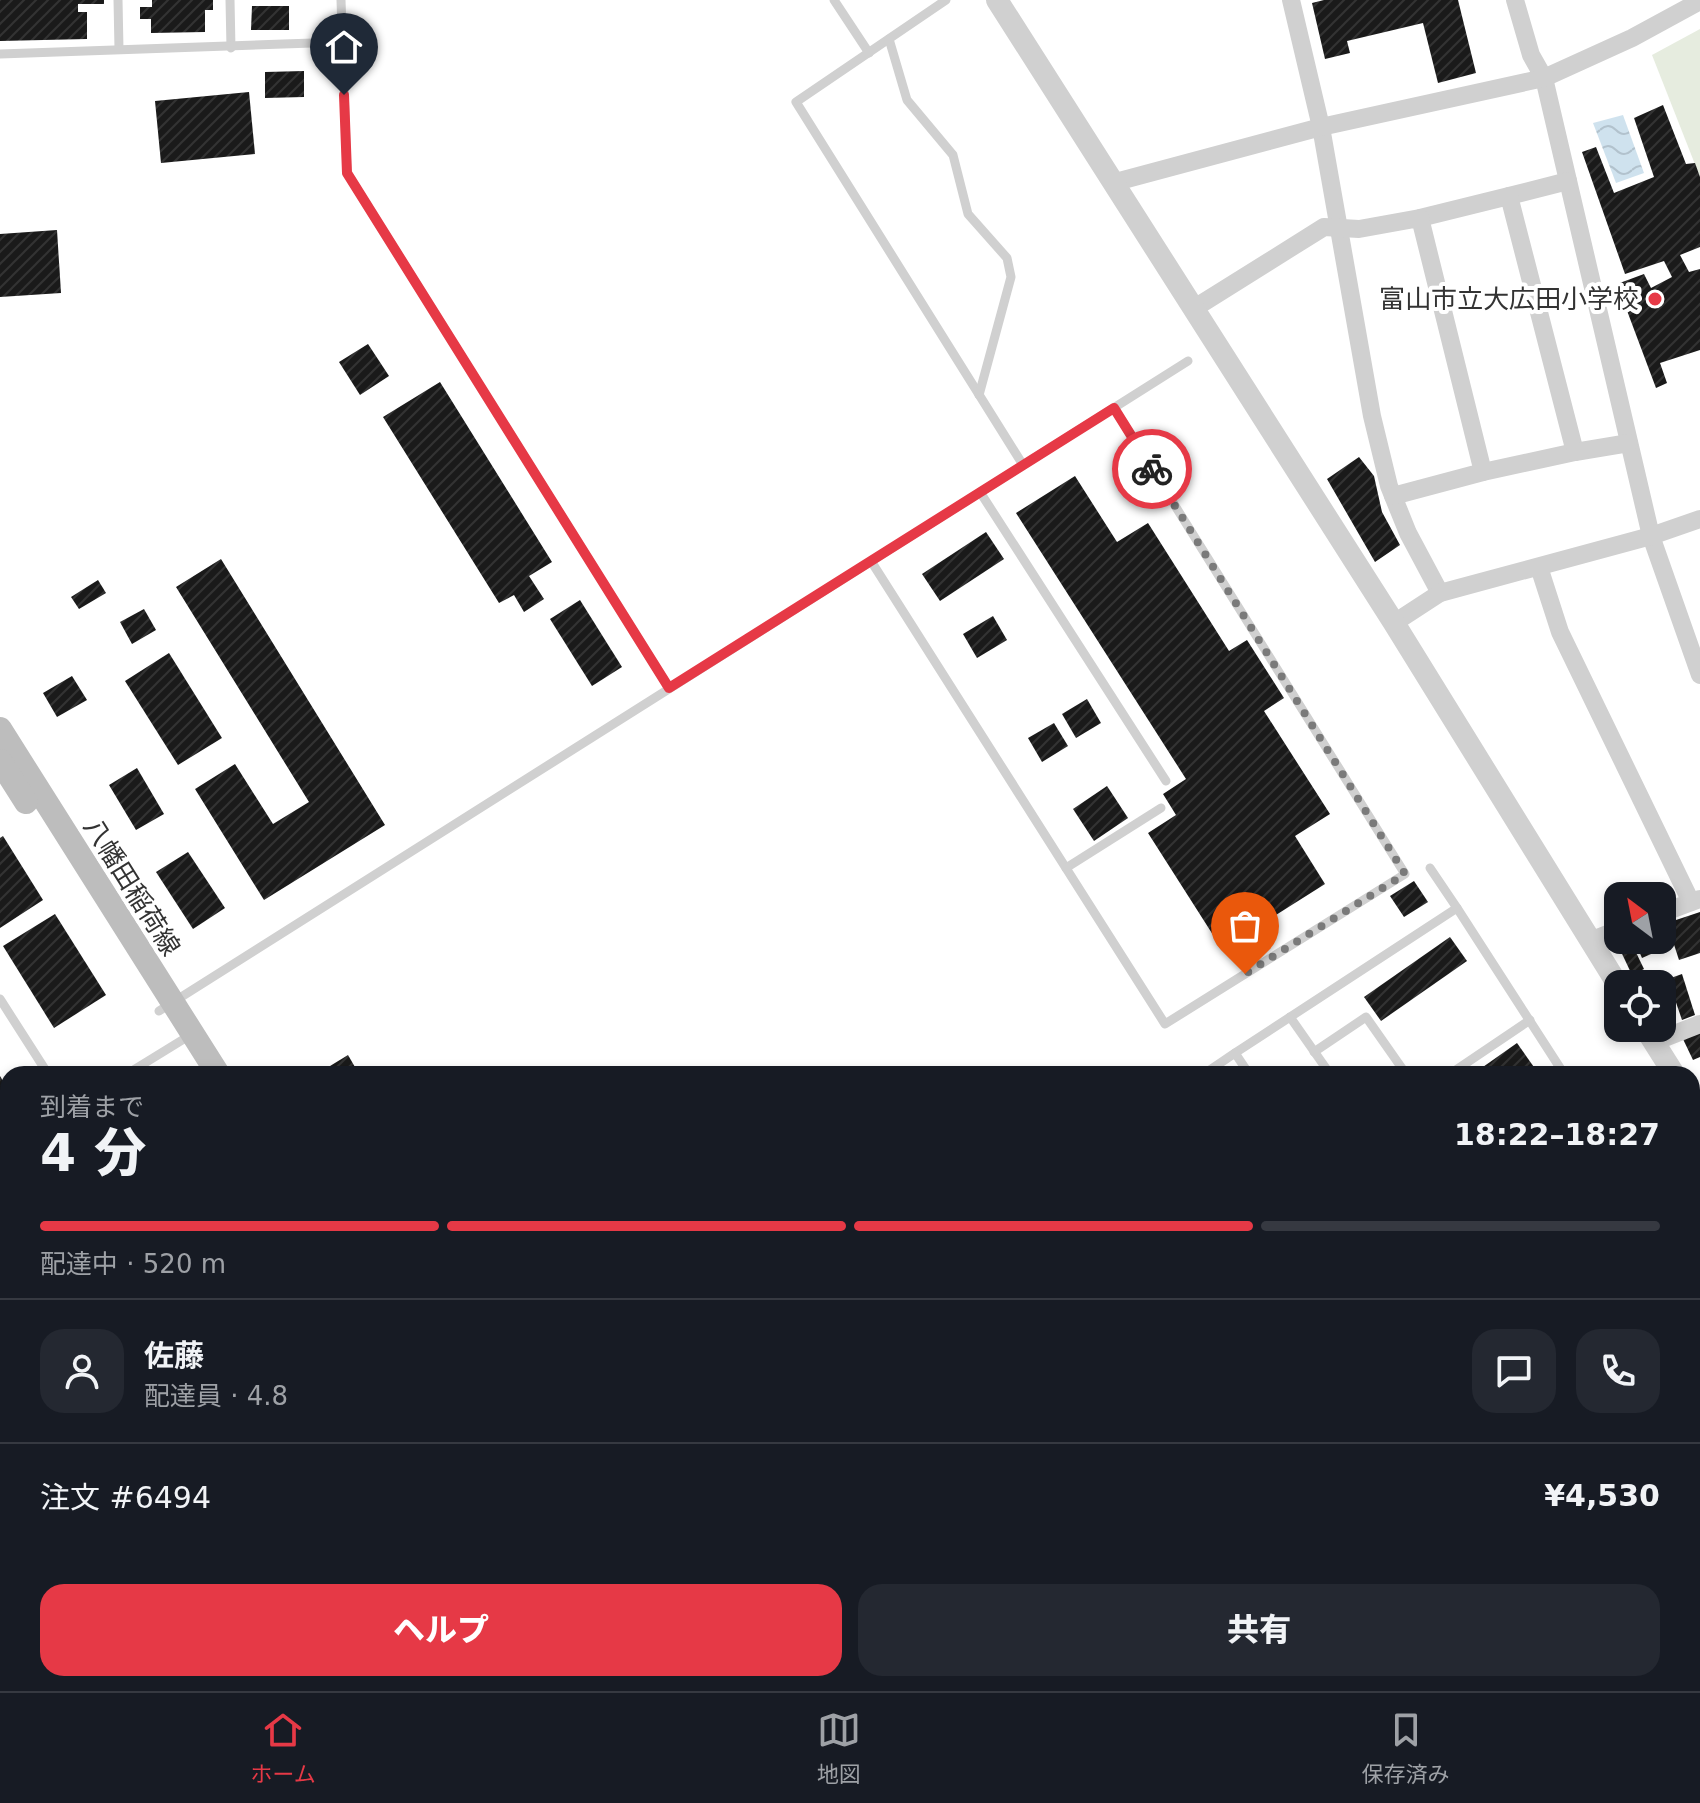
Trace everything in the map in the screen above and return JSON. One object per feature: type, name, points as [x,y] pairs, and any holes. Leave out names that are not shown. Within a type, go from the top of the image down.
[{"type":"main road","name":"八幡田稲荷線","points":[[0,729],[165,1007]]},
{"type":"main road","name":"八幡田稲荷線","points":[[0,761],[186,1038],[211,1066]]},
{"type":"main road","name":"八幡田稲荷線","points":[[186,1038],[196,1066]]},
{"type":"street","points":[[997,0],[1394,623],[1608,970]]},
{"type":"street","points":[[1291,0],[1321,127],[1372,416],[1393,496],[1408,533],[1440,593]]},
{"type":"street","points":[[1515,0],[1531,55],[1544,78],[1651,536],[1698,663]]},
{"type":"street","points":[[1112,183],[1321,127],[1524,79],[1544,78],[1632,38],[1700,1]]},
{"type":"street","points":[[1193,309],[1324,227],[1359,229],[1420,218],[1568,181]]},
{"type":"street","points":[[1509,196],[1575,452]]},
{"type":"street","points":[[1420,218],[1483,472]]},
{"type":"street","points":[[1393,496],[1483,472],[1629,443]]},
{"type":"street","points":[[1394,623],[1440,593],[1651,536],[1700,519]]},
{"type":"street","points":[[1539,567],[1560,632],[1696,901],[1676,908]]},
{"type":"street","points":[[1590,941],[1604,936]]},
{"type":"street","points":[[1676,1029],[1700,1024]]},
{"type":"street","points":[[1653,1042],[1669,1066]]},
{"type":"lane","points":[[118,0],[119,49]]},
{"type":"lane","points":[[230,0],[231,48]]},
{"type":"lane","points":[[341,0],[347,173],[669,688]]},
{"type":"lane","points":[[834,0],[869,53]]},
{"type":"lane","points":[[946,0],[796,102],[1023,465]]},
{"type":"lane","points":[[889,39],[907,100],[953,155],[968,214],[1007,258],[1011,277],[979,395]]},
{"type":"lane","points":[[0,54],[342,42]]},
{"type":"lane","points":[[165,1007],[1188,361]]},
{"type":"lane","points":[[871,561],[1165,1024],[1405,874],[1114,408]]},
{"type":"lane","points":[[980,492],[1166,781]]},
{"type":"lane","points":[[1066,868],[1161,808]]},
{"type":"lane","points":[[1430,868],[1559,1066]]},
{"type":"lane","points":[[1216,1066],[1457,908]]},
{"type":"lane","points":[[0,999],[43,1066]]},
{"type":"lane","points":[[1290,1017],[1324,1066]]},
{"type":"lane","points":[[1314,1052],[1366,1017],[1400,1066]]},
{"type":"lane","points":[[1462,1066],[1530,1020]]},
{"type":"lane","points":[[140,1066],[186,1038]]},
{"type":"lane","points":[[1235,1053],[1244,1066]]},
{"type":"shaded area","points":[[1700,29],[1700,177],[1652,55]]},
{"type":"water","points":[[1623,115],[1644,173],[1616,183],[1593,123]]},
{"type":"building","points":[[0,0],[104,0],[104,4],[78,4],[78,12],[87,12],[87,39],[0,41]]},
{"type":"building","points":[[152,0],[213,0],[213,10],[205,10],[205,32],[151,33],[151,19],[140,19],[140,7],[152,7]]},
{"type":"building","points":[[1324,0],[1458,0],[1476,73],[1438,83],[1423,23],[1347,41],[1350,53],[1325,59],[1312,3]]},
{"type":"building","points":[[252,6],[289,6],[289,30],[251,30]]},
{"type":"building","points":[[304,71],[304,97],[265,98],[265,72]]},
{"type":"building","points":[[249,92],[255,154],[161,163],[155,101]]},
{"type":"building","points":[[1663,105],[1686,164],[1695,163],[1700,177],[1700,247],[1680,255],[1689,272],[1700,269],[1700,350],[1660,363],[1667,383],[1656,388],[1617,284],[1644,274],[1651,288],[1672,277],[1664,261],[1625,274],[1582,152],[1596,147],[1614,193],[1654,177],[1634,118]]},
{"type":"building","points":[[57,230],[61,293],[0,297],[0,234]]},
{"type":"building","points":[[368,344],[389,376],[360,395],[339,362]]},
{"type":"building","points":[[440,382],[552,562],[529,576],[544,599],[524,612],[514,595],[499,603],[383,417]]},
{"type":"building","points":[[1359,457],[1374,476],[1382,512],[1400,545],[1375,562],[1327,479]]},
{"type":"building","points":[[1075,476],[1117,542],[1148,523],[1229,651],[1247,640],[1284,698],[1264,711],[1330,814],[1295,836],[1325,884],[1222,949],[1148,833],[1176,815],[1163,794],[1186,779],[1016,513]]},
{"type":"building","points":[[986,532],[1004,559],[940,601],[922,574]]},
{"type":"building","points":[[221,559],[385,825],[264,900],[195,789],[235,764],[273,824],[309,802],[176,587]]},
{"type":"building","points":[[98,580],[106,593],[79,609],[71,597]]},
{"type":"building","points":[[580,600],[622,667],[592,686],[550,619]]},
{"type":"building","points":[[144,609],[156,630],[132,644],[120,622]]},
{"type":"building","points":[[993,616],[1007,640],[977,658],[963,634]]},
{"type":"building","points":[[169,653],[222,738],[178,765],[125,681]]},
{"type":"building","points":[[72,676],[87,700],[57,717],[43,693]]},
{"type":"building","points":[[1087,699],[1101,723],[1076,738],[1062,714]]},
{"type":"building","points":[[1054,723],[1068,746],[1042,762],[1028,738]]},
{"type":"building","points":[[137,768],[164,814],[136,830],[109,785]]},
{"type":"building","points":[[1107,786],[1128,818],[1094,841],[1073,809]]},
{"type":"building","points":[[3,836],[43,900],[0,928],[0,838]]},
{"type":"building","points":[[188,852],[225,908],[193,929],[156,872]]},
{"type":"building","points":[[1414,881],[1428,902],[1404,917],[1390,896]]},
{"type":"building","points":[[1700,912],[1700,953],[1679,960],[1676,920]]},
{"type":"building","points":[[55,914],[106,995],[54,1028],[3,946]]},
{"type":"building","points":[[1450,937],[1467,961],[1381,1021],[1364,997]]},
{"type":"building","points":[[1622,954],[1637,954],[1644,969],[1630,970]]},
{"type":"building","points":[[1682,974],[1695,1015],[1682,1020],[1676,1002],[1676,976]]},
{"type":"building","points":[[1700,1028],[1700,1057],[1693,1060],[1682,1037]]},
{"type":"building","points":[[1517,1043],[1533,1066],[1484,1066]]},
{"type":"building","points":[[348,1055],[354,1066],[330,1066]]},
{"type":"way so far","points":[[1152,469],[1405,874],[1245,974]]},
{"type":"place","name":"富山市立大広田小学校","points":[[1655,299]]},
{"type":"route","points":[[344,95],[347,173],[669,688],[1114,408],[1152,469]]}]
